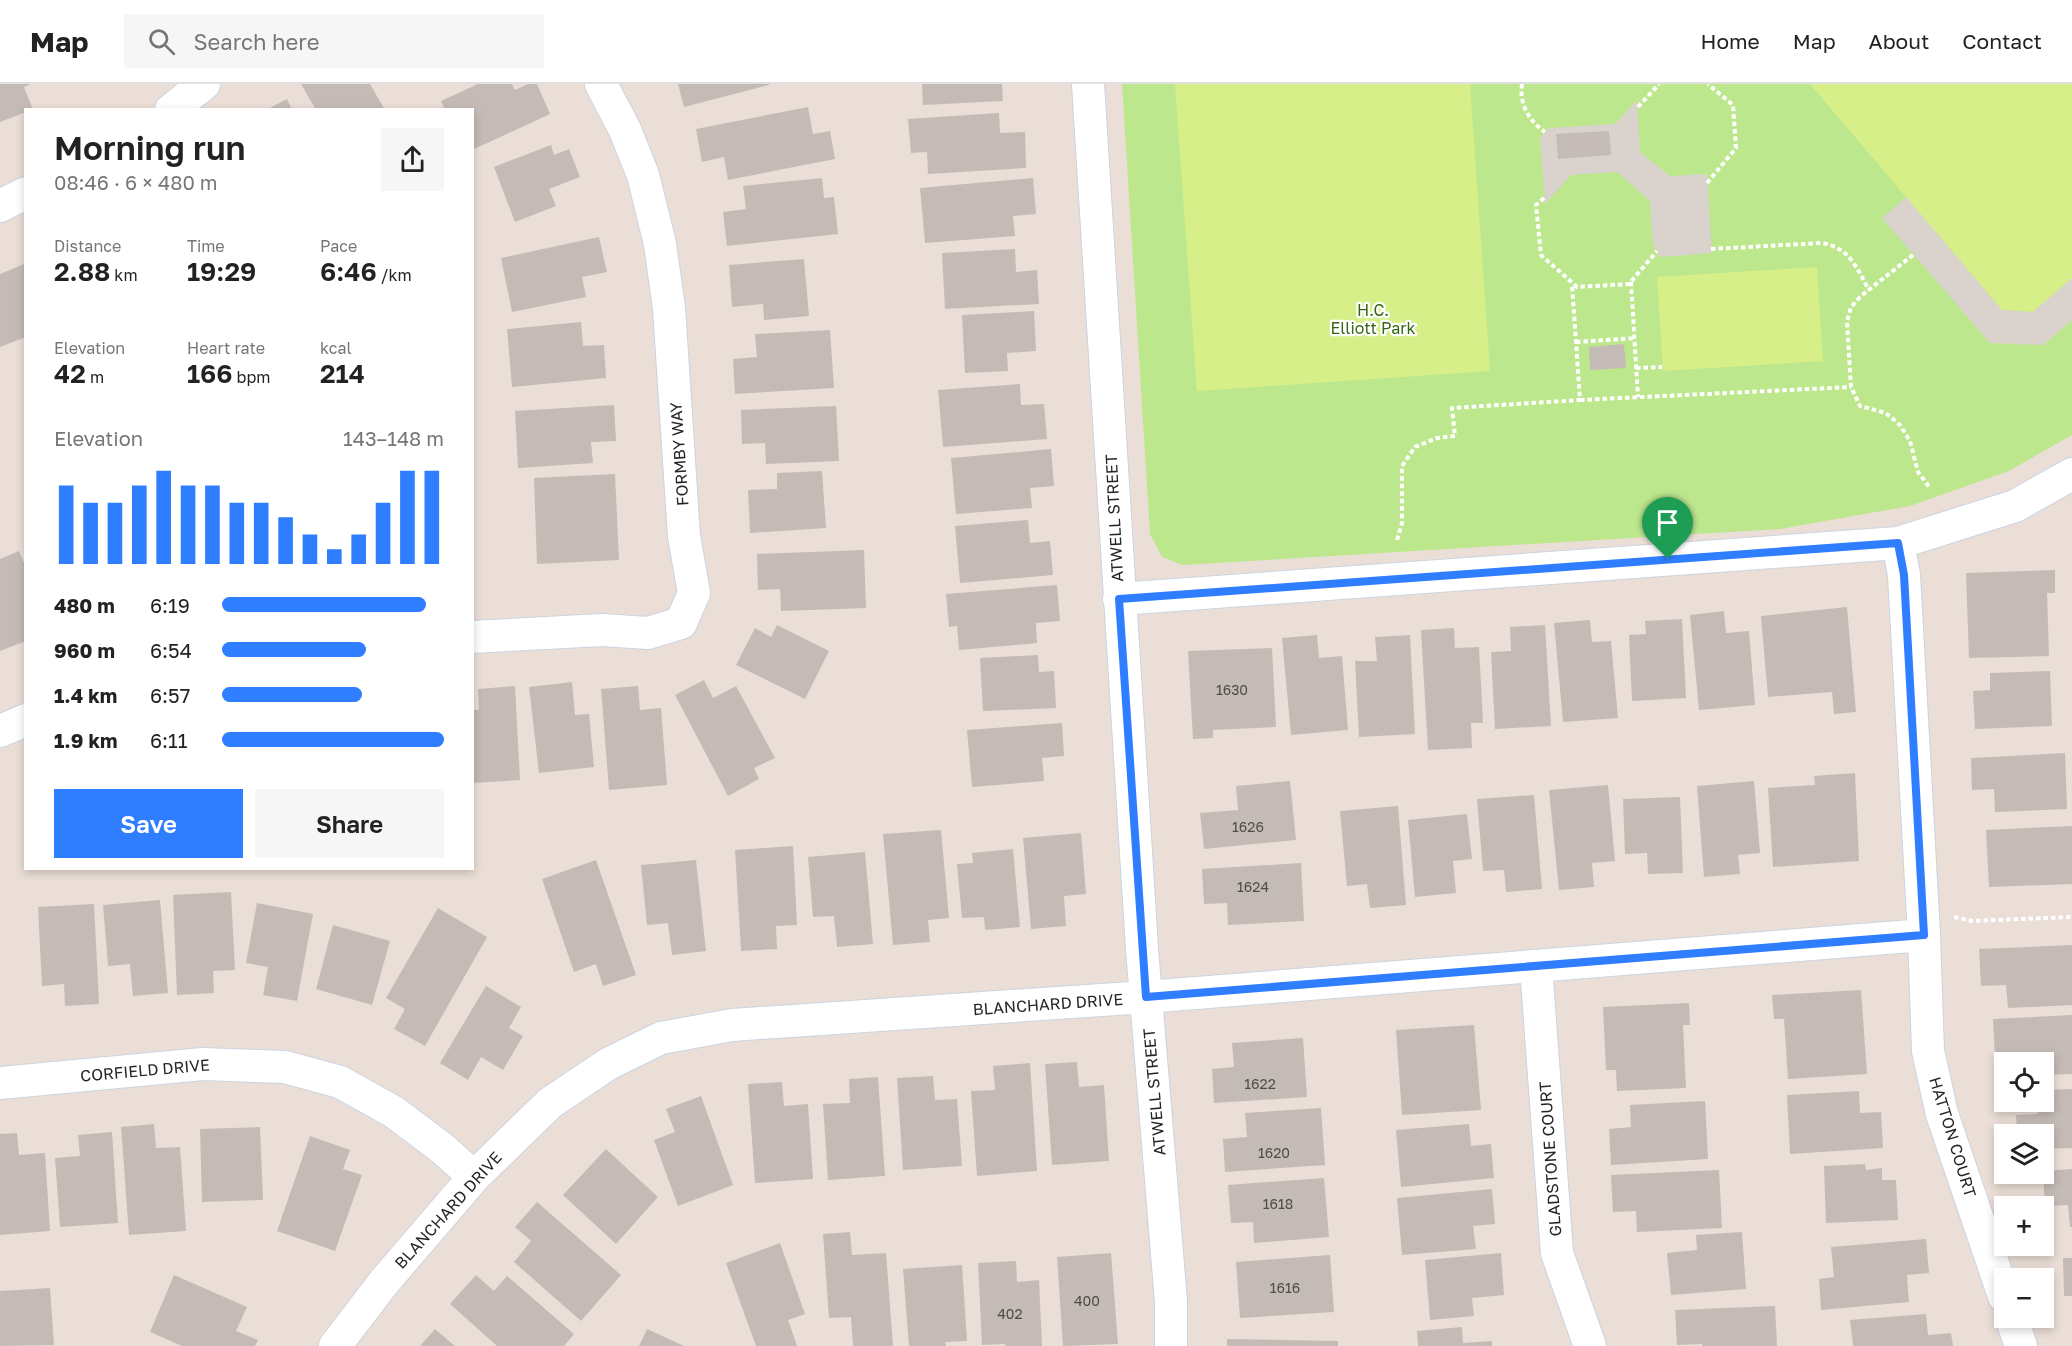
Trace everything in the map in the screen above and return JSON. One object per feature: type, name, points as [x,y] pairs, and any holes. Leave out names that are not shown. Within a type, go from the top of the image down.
[{"type":"street","points":[[174,108],[204,84]]},
{"type":"street","name":"FORMBY WAY","points":[[474,637],[602,630],[648,633],[681,623],[694,593],[684,536],[669,308],[660,244],[643,175],[626,130],[601,84]]},
{"type":"street","name":"ATWELL STREET","points":[[1088,84],[1146,997],[1171,1302],[1171,1346]]},
{"type":"street","points":[[0,206],[24,194]]},
{"type":"street","points":[[1119,599],[1898,543],[2015,506],[2072,474]]},
{"type":"street","name":"HATTON COURT","points":[[1898,543],[1904,575],[1924,935],[1928,1051],[1942,1114],[1994,1268]]},
{"type":"street","points":[[0,731],[24,721]]},
{"type":"street","name":"BLANCHARD DRIVE","points":[[334,1346],[384,1282],[474,1177],[550,1103],[608,1064],[661,1038],[732,1024],[1146,997],[1924,935]]},
{"type":"street","name":"GLADSTONE COURT","points":[[1536,966],[1557,1253],[1590,1346]]},
{"type":"street","name":"CORFIELD DRIVE","points":[[0,1083],[203,1064],[285,1067],[340,1082],[394,1112],[443,1149],[474,1177]]},
{"type":"street","points":[[2015,1328],[2021,1346]]},
{"type":"path","points":[[1522,84],[1520,93],[1526,111],[1533,124],[1545,132]]},
{"type":"path","points":[[1638,107],[1659,84]]},
{"type":"path","points":[[1707,183],[1736,147],[1733,105],[1709,84]]},
{"type":"path","points":[[1544,198],[1536,205],[1541,255],[1577,287],[1629,285],[1657,251]]},
{"type":"path","points":[[1712,249],[1822,243],[1835,245],[1848,254],[1869,290]]},
{"type":"path","points":[[1913,255],[1861,296],[1851,307],[1847,322],[1851,387],[1860,405],[1886,413],[1900,425],[1910,441],[1918,472],[1930,488]]},
{"type":"path","points":[[1631,282],[1638,397]]},
{"type":"path","points":[[1572,284],[1580,400]]},
{"type":"path","points":[[1576,342],[1635,338]]},
{"type":"path","points":[[1636,368],[1662,367]]},
{"type":"path","points":[[1397,540],[1402,523],[1402,466],[1415,447],[1437,438],[1455,436],[1452,408],[1851,387]]},
{"type":"path","points":[[1924,935],[1947,915],[1972,921],[2072,917]]},
{"type":"green space","name":"H.C. Elliott Park","points":[[1122,84],[2072,84],[2072,435],[2009,471],[1910,506],[1780,529],[1183,565],[1162,557],[1150,534]]},
{"type":"green space","points":[[1175,84],[1470,84],[1490,371],[1197,391]]},
{"type":"green space","points":[[1810,84],[2072,84],[2072,278],[2033,312],[2002,310]]},
{"type":"green space","points":[[1817,267],[1823,361],[1663,371],[1657,277]]},
{"type":"shaded area","points":[[1637,100],[1640,152],[1670,176],[1707,174],[1712,253],[1660,257],[1653,245],[1650,201],[1617,172],[1571,175],[1545,204],[1540,138],[1549,128],[1615,124]]},
{"type":"shaded area","points":[[1906,197],[2002,310],[2033,312],[2072,278],[2072,320],[2043,345],[1990,343],[1882,218]]},
{"type":"building","points":[[0,84],[31,84],[24,87],[32,108],[24,108],[24,113],[0,122]]},
{"type":"building","points":[[301,84],[370,84],[384,108],[315,108]]},
{"type":"building","points":[[478,84],[512,84],[515,90],[528,84],[537,84],[550,114],[474,149],[474,108],[444,108],[441,101]]},
{"type":"building","points":[[678,84],[769,84],[769,85],[684,107]]},
{"type":"building","points":[[922,84],[1002,84],[1003,101],[923,105]]},
{"type":"building","points":[[287,99],[291,108],[270,108]]},
{"type":"building","points":[[808,107],[813,134],[830,131],[835,159],[728,180],[724,157],[702,162],[696,129]]},
{"type":"building","points":[[999,113],[1000,133],[1025,132],[1026,168],[928,174],[927,152],[911,153],[908,119]]},
{"type":"building","points":[[1609,131],[1611,155],[1558,159],[1556,134]]},
{"type":"building","points":[[551,145],[554,155],[569,149],[580,177],[549,189],[556,206],[515,222],[494,167]]},
{"type":"building","points":[[822,178],[824,198],[834,197],[838,234],[727,246],[723,212],[746,209],[743,186]]},
{"type":"building","points":[[1033,178],[1036,214],[1013,216],[1015,236],[925,243],[920,188]]},
{"type":"building","points":[[599,237],[607,272],[582,277],[586,297],[512,312],[501,258]]},
{"type":"building","points":[[1015,249],[1016,272],[1037,270],[1039,304],[945,309],[942,253]]},
{"type":"building","points":[[804,259],[809,316],[764,320],[763,304],[732,307],[729,265]]},
{"type":"building","points":[[24,264],[24,338],[0,347],[0,274]]},
{"type":"building","points":[[1034,311],[1036,351],[1007,353],[1008,371],[965,373],[962,315]]},
{"type":"building","points":[[581,322],[583,346],[604,345],[606,378],[512,387],[507,329]]},
{"type":"building","points":[[830,330],[834,388],[735,394],[733,359],[757,357],[755,334]]},
{"type":"building","points":[[1624,344],[1626,368],[1590,370],[1589,347]]},
{"type":"building","points":[[1020,384],[1021,405],[1044,404],[1047,439],[943,447],[938,390]]},
{"type":"building","points":[[614,405],[616,441],[591,442],[593,463],[518,468],[515,411]]},
{"type":"building","points":[[836,406],[839,461],[766,464],[765,443],[742,444],[741,410]]},
{"type":"building","points":[[1051,449],[1054,486],[1030,488],[1032,508],[956,514],[951,458]]},
{"type":"building","points":[[822,471],[826,528],[750,533],[748,490],[777,489],[777,473]]},
{"type":"building","points":[[615,474],[619,560],[537,564],[534,478]]},
{"type":"building","points":[[1028,520],[1030,543],[1050,541],[1053,575],[960,583],[955,526]]},
{"type":"building","points":[[864,550],[866,608],[781,611],[780,589],[758,590],[757,554]]},
{"type":"building","points":[[19,551],[24,563],[24,642],[0,651],[0,559]]},
{"type":"building","points":[[2055,570],[2055,593],[2047,593],[2049,656],[1969,658],[1966,573]]},
{"type":"building","points":[[1057,585],[1060,621],[1036,623],[1037,643],[959,650],[957,626],[949,627],[946,594]]},
{"type":"building","points":[[1847,607],[1856,712],[1834,714],[1832,692],[1768,697],[1761,616]]},
{"type":"building","points":[[1724,611],[1726,633],[1749,631],[1755,705],[1699,710],[1690,615]]},
{"type":"building","points":[[1682,619],[1686,698],[1632,701],[1629,635],[1646,634],[1645,621]]},
{"type":"building","points":[[1590,620],[1592,642],[1611,641],[1618,718],[1563,722],[1554,623]]},
{"type":"building","points":[[777,625],[829,651],[805,699],[736,665],[755,628],[771,637]]},
{"type":"building","points":[[1545,625],[1551,726],[1495,729],[1491,652],[1511,651],[1510,627]]},
{"type":"building","points":[[1454,628],[1455,648],[1479,647],[1483,723],[1471,723],[1472,748],[1428,750],[1421,630]]},
{"type":"building","points":[[1317,635],[1319,658],[1342,656],[1348,730],[1291,735],[1282,638]]},
{"type":"building","points":[[1410,635],[1415,734],[1359,737],[1355,661],[1377,661],[1375,637]]},
{"type":"building","points":[[1272,648],[1276,727],[1213,730],[1213,738],[1193,739],[1188,651]]},
{"type":"building","points":[[1038,655],[1039,672],[1054,671],[1056,708],[983,711],[980,658]]},
{"type":"building","points":[[2050,671],[2052,726],[1975,729],[1973,691],[1990,690],[1990,673]]},
{"type":"building","points":[[704,680],[713,698],[736,686],[775,758],[754,768],[759,779],[728,796],[675,695]]},
{"type":"building","points":[[572,682],[575,715],[589,714],[594,767],[539,773],[529,687]]},
{"type":"building","points":[[515,686],[520,780],[474,783],[474,710],[479,710],[478,689]]},
{"type":"building","points":[[638,686],[640,710],[661,708],[667,785],[609,790],[601,689]]},
{"type":"building","points":[[1062,723],[1064,756],[1042,758],[1044,781],[972,787],[967,730]]},
{"type":"building","points":[[2065,753],[2067,809],[1995,812],[1994,789],[1972,790],[1971,758]]},
{"type":"building","points":[[1855,773],[1859,861],[1773,867],[1768,788],[1815,785],[1814,776]]},
{"type":"building","points":[[1290,781],[1296,840],[1204,849],[1200,813],[1238,810],[1236,786]]},
{"type":"building","points":[[1754,781],[1760,853],[1738,855],[1740,874],[1704,877],[1697,786]]},
{"type":"building","points":[[1608,785],[1615,861],[1592,863],[1594,887],[1559,890],[1549,790]]},
{"type":"building","points":[[1534,795],[1542,889],[1506,892],[1504,870],[1483,871],[1477,799]]},
{"type":"building","points":[[1680,797],[1683,873],[1648,874],[1647,853],[1625,854],[1623,799]]},
{"type":"building","points":[[1398,806],[1406,905],[1370,908],[1367,884],[1347,886],[1340,811]]},
{"type":"building","points":[[1467,814],[1472,859],[1453,861],[1456,893],[1415,897],[1408,820]]},
{"type":"building","points":[[2072,826],[2072,884],[1989,887],[1986,830]]},
{"type":"building","points":[[941,830],[949,918],[928,920],[930,942],[893,945],[883,834]]},
{"type":"building","points":[[1081,833],[1086,894],[1064,896],[1066,926],[1031,929],[1023,838]]},
{"type":"building","points":[[793,846],[797,925],[776,926],[777,949],[741,951],[735,850]]},
{"type":"building","points":[[1013,849],[1020,927],[985,930],[984,917],[962,918],[957,864],[973,863],[972,853]]},
{"type":"building","points":[[865,852],[873,944],[837,947],[834,916],[813,917],[808,857]]},
{"type":"building","points":[[596,860],[636,975],[603,986],[596,964],[574,972],[542,879]]},
{"type":"building","points":[[696,860],[706,951],[672,955],[668,923],[647,925],[641,865]]},
{"type":"building","points":[[1301,863],[1304,921],[1228,925],[1227,903],[1204,904],[1202,869]]},
{"type":"building","points":[[231,892],[235,970],[213,971],[214,993],[177,995],[173,895]]},
{"type":"building","points":[[160,900],[168,993],[133,996],[130,964],[108,966],[103,905]]},
{"type":"building","points":[[257,903],[313,914],[297,1001],[263,995],[268,967],[246,963]]},
{"type":"building","points":[[94,904],[99,1004],[65,1006],[64,984],[42,986],[38,907]]},
{"type":"building","points":[[438,908],[487,937],[425,1046],[394,1029],[405,1009],[386,998]]},
{"type":"building","points":[[333,925],[390,941],[372,1005],[316,989]]},
{"type":"building","points":[[2072,945],[2072,1005],[2008,1008],[2006,985],[1981,986],[1979,949]]},
{"type":"building","points":[[486,986],[521,1007],[509,1028],[523,1036],[503,1070],[481,1057],[468,1080],[440,1063]]},
{"type":"building","points":[[1861,990],[1867,1074],[1788,1079],[1784,1019],[1774,1019],[1772,995]]},
{"type":"building","points":[[1689,1003],[1690,1025],[1683,1025],[1686,1088],[1617,1091],[1616,1070],[1606,1070],[1603,1007]]},
{"type":"building","points":[[2072,1015],[2072,1074],[2054,1075],[2054,1052],[1995,1052],[1993,1019]]},
{"type":"building","points":[[1474,1025],[1481,1110],[1402,1115],[1396,1030]]},
{"type":"building","points":[[1303,1038],[1307,1097],[1214,1103],[1212,1069],[1234,1067],[1232,1043]]},
{"type":"building","points":[[1077,1062],[1079,1087],[1104,1085],[1109,1161],[1052,1165],[1045,1064]]},
{"type":"building","points":[[1030,1063],[1037,1171],[977,1176],[971,1091],[995,1090],[993,1066]]},
{"type":"building","points":[[933,1076],[935,1100],[957,1099],[962,1166],[903,1170],[897,1078]]},
{"type":"building","points":[[878,1077],[885,1176],[828,1180],[823,1104],[850,1103],[849,1079]]},
{"type":"building","points":[[782,1082],[784,1106],[808,1104],[813,1179],[755,1183],[748,1084]]},
{"type":"building","points":[[2072,1089],[2072,1148],[2054,1149],[2054,1124],[2016,1124],[2016,1115],[2054,1112],[2054,1090]]},
{"type":"building","points":[[1859,1091],[1860,1113],[1881,1112],[1883,1148],[1790,1154],[1787,1095]]},
{"type":"building","points":[[701,1096],[733,1185],[678,1206],[654,1140],[675,1132],[666,1109]]},
{"type":"building","points":[[1705,1101],[1708,1159],[1611,1165],[1609,1129],[1631,1127],[1630,1105]]},
{"type":"building","points":[[1321,1108],[1325,1165],[1225,1172],[1223,1139],[1247,1137],[1245,1113]]},
{"type":"building","points":[[154,1124],[156,1148],[180,1147],[186,1231],[129,1235],[121,1127]]},
{"type":"building","points":[[1469,1124],[1471,1146],[1491,1144],[1494,1178],[1401,1187],[1396,1130]]},
{"type":"building","points":[[260,1127],[263,1200],[202,1202],[200,1129]]},
{"type":"building","points":[[112,1132],[118,1223],[60,1227],[55,1158],[80,1156],[78,1135]]},
{"type":"building","points":[[17,1133],[19,1155],[45,1153],[50,1231],[0,1235],[0,1134]]},
{"type":"building","points":[[310,1136],[350,1150],[343,1169],[362,1175],[335,1251],[277,1231]]},
{"type":"building","points":[[606,1149],[658,1197],[616,1244],[563,1195]]},
{"type":"building","points":[[1865,1164],[1866,1170],[1882,1168],[1882,1180],[1896,1180],[1898,1220],[1826,1223],[1824,1166]]},
{"type":"building","points":[[2072,1169],[2072,1227],[2070,1227],[2068,1205],[2054,1206],[2054,1196],[2044,1196],[2044,1184],[2054,1184],[2054,1170]]},
{"type":"building","points":[[1719,1170],[1722,1228],[1637,1232],[1636,1211],[1613,1212],[1611,1175]]},
{"type":"building","points":[[1324,1178],[1329,1237],[1254,1243],[1253,1222],[1231,1223],[1228,1185]]},
{"type":"building","points":[[1492,1189],[1495,1224],[1473,1226],[1476,1249],[1402,1255],[1397,1198]]},
{"type":"building","points":[[537,1202],[621,1275],[581,1321],[514,1262],[531,1241],[515,1227]]},
{"type":"building","points":[[850,1232],[852,1255],[886,1253],[893,1346],[853,1346],[851,1317],[829,1318],[823,1234]]},
{"type":"building","points":[[1742,1232],[1746,1289],[1671,1295],[1667,1253],[1697,1250],[1696,1235]]},
{"type":"building","points":[[1926,1239],[1929,1273],[1907,1275],[1909,1302],[1821,1310],[1819,1279],[1834,1277],[1831,1247]]},
{"type":"building","points":[[780,1243],[805,1314],[788,1320],[797,1346],[756,1346],[726,1263]]},
{"type":"building","points":[[1111,1253],[1118,1344],[1063,1346],[1057,1257]]},
{"type":"building","points":[[1501,1253],[1504,1295],[1472,1298],[1474,1316],[1430,1320],[1425,1260]]},
{"type":"building","points":[[1330,1255],[1334,1312],[1240,1318],[1236,1262]]},
{"type":"building","points":[[2063,1258],[2072,1258],[2072,1296],[2064,1296]]},
{"type":"building","points":[[1016,1261],[1017,1282],[1039,1280],[1042,1346],[982,1345],[978,1263]]},
{"type":"building","points":[[962,1265],[967,1341],[945,1342],[946,1346],[909,1346],[903,1269]]},
{"type":"building","points":[[174,1275],[247,1307],[236,1331],[258,1340],[255,1346],[182,1346],[150,1332]]},
{"type":"building","points":[[476,1275],[494,1291],[507,1276],[574,1334],[564,1346],[497,1346],[450,1304]]},
{"type":"building","points":[[50,1288],[54,1345],[0,1346],[0,1291]]},
{"type":"building","points":[[1775,1306],[1777,1346],[1677,1345],[1675,1310]]},
{"type":"building","points":[[1926,1314],[1928,1335],[1951,1333],[1953,1346],[1853,1346],[1850,1320]]},
{"type":"building","points":[[1462,1327],[1463,1343],[1492,1341],[1492,1346],[1418,1346],[1417,1331]]},
{"type":"building","points":[[435,1329],[455,1346],[420,1346]]},
{"type":"building","points":[[647,1329],[684,1346],[639,1346]]},
{"type":"building","points":[[1227,1339],[1338,1341],[1338,1346],[1227,1346]]},
{"type":"route","points":[[1898,543],[1904,575],[1924,935],[1146,997],[1119,599],[1668,559],[1898,543]]}]
